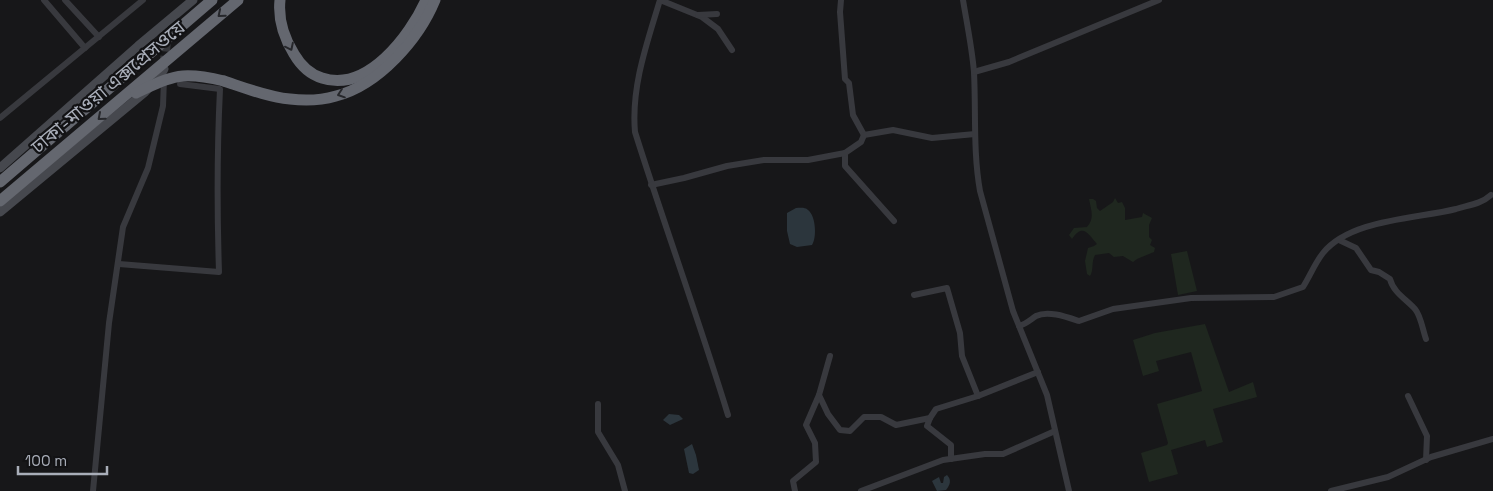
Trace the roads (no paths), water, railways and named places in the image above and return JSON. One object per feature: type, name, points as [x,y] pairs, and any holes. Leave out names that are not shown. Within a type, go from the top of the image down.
[{"type":"highway","name":"ঢাকা-মাওয়া এক্সপ্রেসওয়ে","points":[[0,182],[212,0]]},
{"type":"highway","name":"ঢাকা-মাওয়া এক্সপ্রেসওয়ে","points":[[0,201],[238,0]]},
{"type":"highway","points":[[280,0],[279,10],[282,27],[289,46],[298,62],[308,72],[332,81],[352,79],[372,69],[413,24],[426,0]]},
{"type":"highway","points":[[116,103],[160,81],[183,75],[224,81],[289,99],[313,100],[337,96],[359,87],[380,72],[401,53],[421,27],[435,0]]},
{"type":"main road","points":[[0,168],[138,46],[170,24],[193,0]]},
{"type":"main road","points":[[0,212],[145,92],[164,69]]},
{"type":"street","points":[[44,0],[86,48]]},
{"type":"street","points":[[65,0],[99,37]]},
{"type":"street","points":[[0,118],[143,0]]},
{"type":"street","points":[[728,415],[651,184],[635,132],[634,118],[638,72],[660,0],[697,15],[718,29],[732,50]]},
{"type":"street","points":[[841,0],[840,12],[845,79],[849,83],[853,115],[864,135]]},
{"type":"street","points":[[963,0],[974,72],[977,176],[980,191],[1013,312],[1038,372],[1052,413],[1070,491]]},
{"type":"street","points":[[974,72],[1009,62],[1159,0]]},
{"type":"street","points":[[697,15],[717,14]]},
{"type":"street","points":[[93,491],[109,323],[124,227],[148,168],[163,106],[165,90],[164,69]]},
{"type":"street","points":[[119,264],[219,272],[217,146],[220,89],[180,84]]},
{"type":"street","points":[[864,135],[893,130],[932,138],[975,134]]},
{"type":"street","points":[[651,184],[684,178],[727,166],[764,160],[808,160],[845,153],[861,142],[864,135]]},
{"type":"street","points":[[845,153],[845,166],[894,221]]},
{"type":"street","points":[[1019,326],[1028,323],[1038,315],[1060,314],[1079,321],[1114,309],[1191,298],[1274,297],[1304,287],[1323,253],[1344,236],[1381,222],[1448,211],[1484,201],[1491,195]]},
{"type":"street","points":[[1339,240],[1356,248],[1371,270],[1379,272],[1390,279],[1391,284],[1409,305],[1416,310],[1426,339]]},
{"type":"street","points":[[914,295],[947,288],[960,333],[962,356],[978,396]]},
{"type":"street","points":[[795,491],[793,481],[816,462],[815,444],[806,425],[819,395],[830,356]]},
{"type":"street","points":[[951,459],[951,445],[927,426],[936,409],[978,396],[1038,372]]},
{"type":"street","points":[[819,395],[828,414],[840,430],[850,432],[864,418],[881,417],[896,425],[930,418]]},
{"type":"street","points":[[1408,396],[1427,436],[1426,460]]},
{"type":"street","points":[[598,404],[598,432],[618,465],[625,491]]},
{"type":"street","points":[[861,491],[943,460],[984,454],[1003,454],[1055,431]]},
{"type":"street","points":[[1331,491],[1388,477],[1426,460],[1493,439]]},
{"type":"tunnel","points":[[164,65],[168,28]]}]
